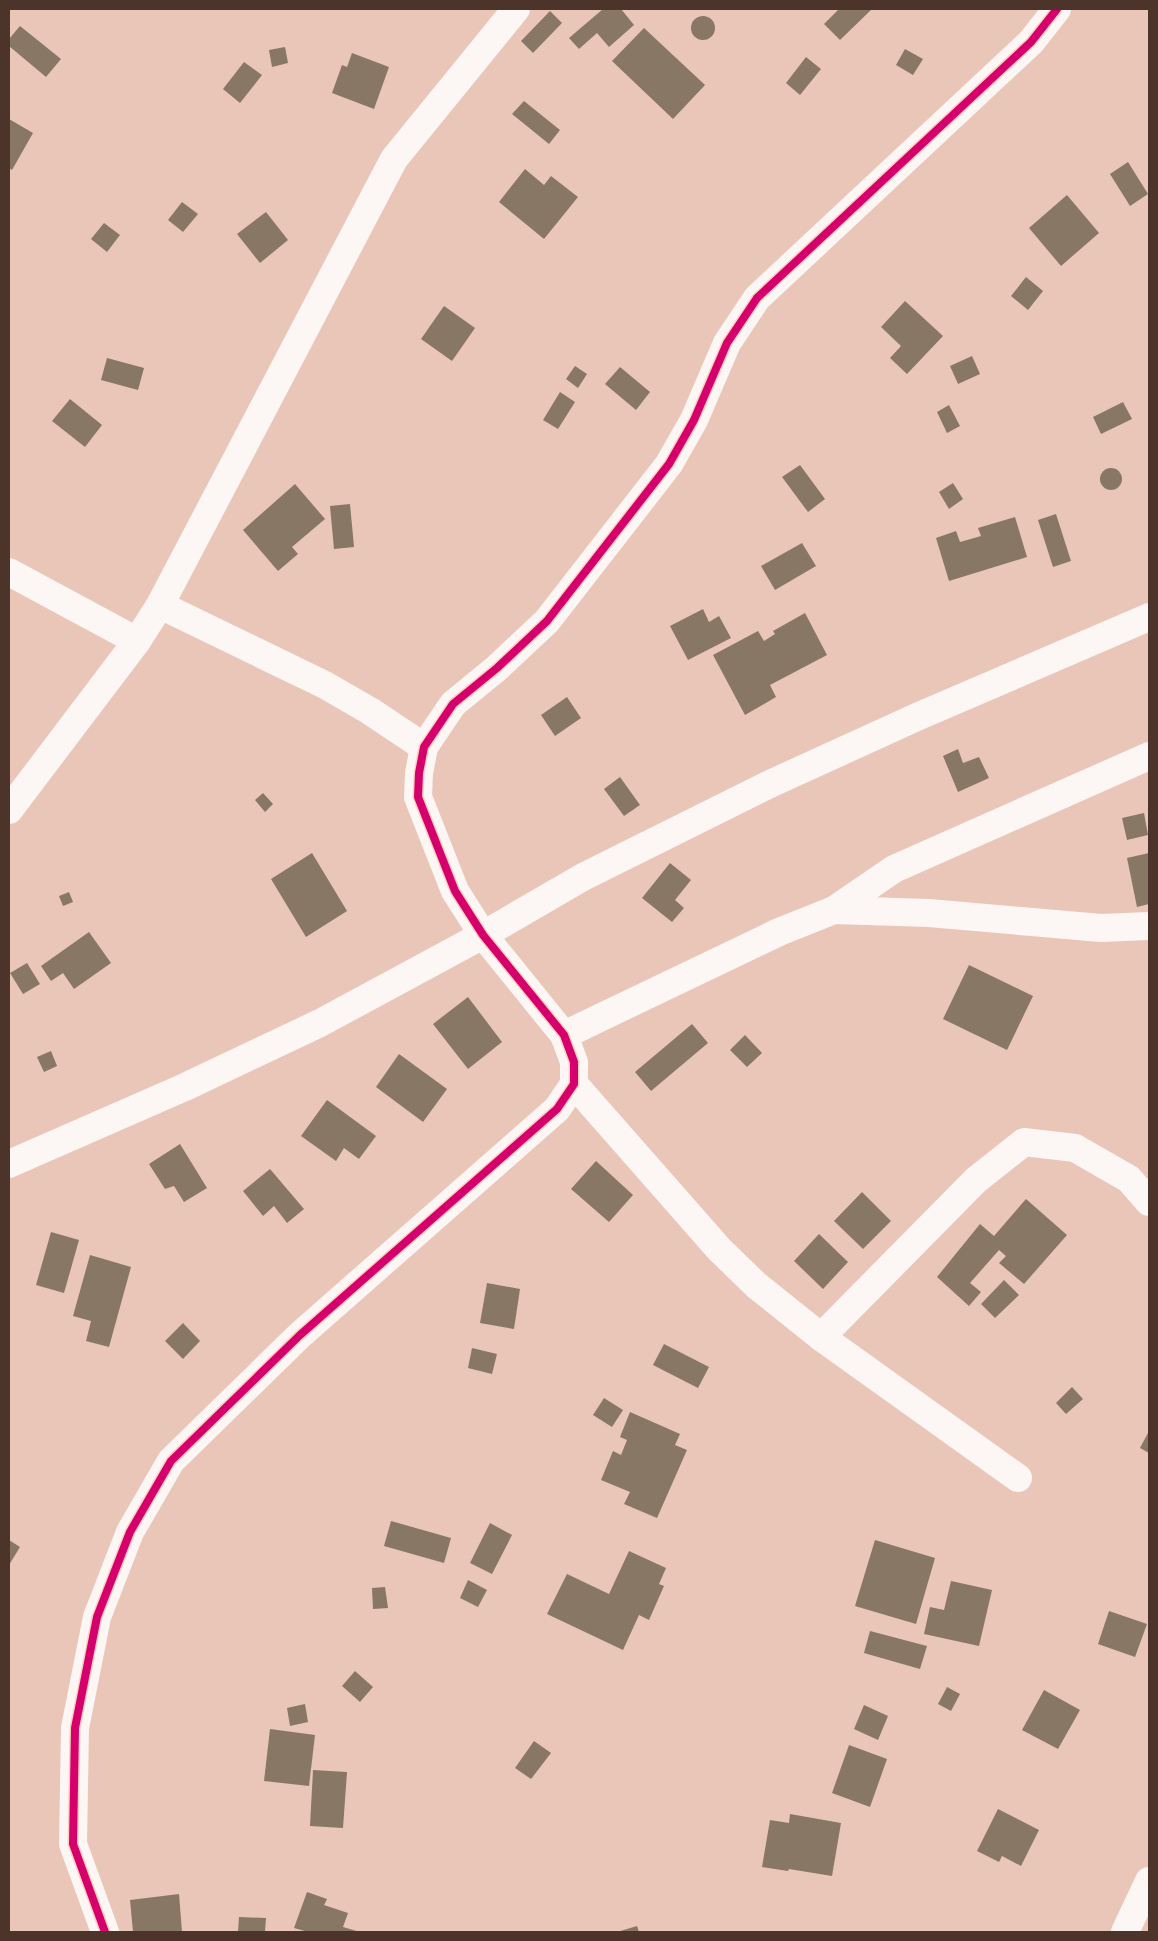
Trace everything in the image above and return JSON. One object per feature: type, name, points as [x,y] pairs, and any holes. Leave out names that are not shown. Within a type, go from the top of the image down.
[{"type":"street","points":[[9,810],[137,641],[160,605],[394,159],[516,9]]},
{"type":"street","points":[[105,1932],[73,1844],[75,1728],[97,1617],[130,1532],[172,1461],[300,1335],[557,1109],[574,1084],[574,1062],[564,1035],[483,935],[455,891],[418,797],[419,773],[424,747],[453,704],[497,668],[547,621],[669,464],[694,420],[727,343],[757,298],[1031,42],[1057,9]]},
{"type":"street","points":[[9,572],[137,641]]},
{"type":"street","points":[[160,605],[325,685],[370,711],[424,747]]},
{"type":"street","points":[[9,1164],[186,1087],[311,1027],[483,935],[583,878],[772,783],[919,716],[1149,617]]},
{"type":"street","points":[[564,1035],[779,932],[834,910],[894,869],[1149,756]]},
{"type":"street","points":[[834,910],[928,913],[1101,928],[1149,926]]},
{"type":"street","points":[[574,1084],[731,1262],[756,1285],[822,1337],[1018,1478]]},
{"type":"street","points":[[822,1337],[976,1180],[1024,1142],[1075,1148],[1129,1179],[1149,1202]]},
{"type":"street","points":[[1125,1932],[1149,1881]]},
{"type":"building","points":[[603,9],[621,9],[634,25],[609,47],[597,33],[579,49],[569,38]]},
{"type":"building","points":[[839,9],[872,9],[840,40],[824,24]]},
{"type":"building","points":[[550,11],[562,23],[533,53],[521,41]]},
{"type":"building","points":[[703,16],[712,19],[715,28],[712,37],[703,40],[694,37],[691,28],[694,19]]},
{"type":"building","points":[[20,26],[61,59],[46,77],[9,46],[9,39]]},
{"type":"building","points":[[644,28],[705,85],[673,119],[612,61]]},
{"type":"building","points":[[285,47],[288,63],[272,67],[269,50]]},
{"type":"building","points":[[905,49],[923,59],[913,75],[896,65]]},
{"type":"building","points":[[352,53],[389,67],[374,109],[332,93],[342,65],[347,67]]},
{"type":"building","points":[[806,57],[821,69],[800,95],[786,83]]},
{"type":"building","points":[[244,62],[262,75],[240,103],[223,89]]},
{"type":"building","points":[[524,101],[560,130],[549,144],[512,114]]},
{"type":"building","points":[[9,119],[33,133],[12,170],[9,168]]},
{"type":"building","points":[[1128,162],[1148,194],[1130,206],[1110,174]]},
{"type":"building","points":[[525,169],[544,185],[551,176],[578,197],[544,239],[499,202]]},
{"type":"building","points":[[1067,195],[1099,233],[1061,266],[1029,228]]},
{"type":"building","points":[[182,202],[198,214],[183,232],[168,220]]},
{"type":"building","points":[[266,212],[288,240],[260,263],[237,234]]},
{"type":"building","points":[[104,223],[120,235],[107,252],[91,239]]},
{"type":"building","points":[[1026,277],[1043,291],[1028,310],[1011,296]]},
{"type":"building","points":[[905,301],[943,336],[907,374],[890,358],[901,346],[881,327]]},
{"type":"building","points":[[444,306],[475,328],[452,361],[421,339]]},
{"type":"building","points":[[972,356],[980,374],[958,384],[950,366]]},
{"type":"building","points":[[107,358],[144,368],[138,390],[101,380]]},
{"type":"building","points":[[575,366],[587,374],[578,388],[566,379]]},
{"type":"building","points":[[620,367],[650,392],[636,410],[605,384]]},
{"type":"building","points":[[560,392],[575,402],[558,429],[543,420]]},
{"type":"building","points":[[70,399],[102,425],[85,447],[52,421]]},
{"type":"building","points":[[1123,402],[1132,419],[1101,434],[1093,417]]},
{"type":"building","points":[[949,405],[960,426],[947,433],[937,412]]},
{"type":"building","points":[[800,465],[825,499],[808,512],[782,477]]},
{"type":"building","points":[[1107,468],[1115,468],[1122,475],[1122,483],[1115,490],[1107,490],[1100,483],[1100,475]]},
{"type":"building","points":[[953,483],[963,499],[949,509],[939,492]]},
{"type":"building","points":[[295,484],[325,519],[292,547],[298,554],[278,571],[243,530]]},
{"type":"building","points":[[350,504],[354,547],[334,549],[330,506]]},
{"type":"building","points":[[1056,514],[1071,561],[1053,567],[1038,520]]},
{"type":"building","points":[[1015,517],[1027,557],[949,581],[936,538],[956,531],[960,542],[981,536],[978,528]]},
{"type":"building","points":[[802,543],[816,566],[775,590],[761,566]]},
{"type":"building","points":[[703,609],[709,622],[719,616],[731,638],[688,660],[670,626]]},
{"type":"building","points":[[805,613],[827,655],[770,685],[776,697],[745,715],[713,655],[758,631],[764,641],[775,634],[773,631]]},
{"type":"building","points":[[567,697],[581,718],[555,736],[541,715]]},
{"type":"building","points":[[958,749],[963,763],[979,757],[989,778],[958,792],[943,756]]},
{"type":"building","points":[[620,777],[640,805],[624,816],[604,789]]},
{"type":"building","points":[[263,793],[273,804],[265,812],[255,800]]},
{"type":"building","points":[[1144,813],[1148,835],[1127,840],[1122,818]]},
{"type":"building","points":[[312,853],[347,911],[306,937],[271,879]]},
{"type":"building","points":[[1149,853],[1149,904],[1137,907],[1127,858]]},
{"type":"building","points":[[670,863],[691,880],[675,900],[684,908],[672,922],[642,898]]},
{"type":"building","points":[[69,892],[73,902],[63,906],[59,896]]},
{"type":"building","points":[[89,932],[111,963],[74,989],[63,973],[51,981],[41,966]]},
{"type":"building","points":[[27,963],[40,984],[23,994],[10,973]]},
{"type":"building","points":[[969,965],[1033,996],[1007,1050],[943,1019]]},
{"type":"building","points":[[468,997],[502,1042],[468,1069],[433,1024]]},
{"type":"building","points":[[692,1024],[708,1043],[651,1091],[635,1072]]},
{"type":"building","points":[[745,1035],[762,1053],[747,1067],[730,1050]]},
{"type":"building","points":[[51,1051],[57,1066],[44,1072],[37,1057]]},
{"type":"building","points":[[399,1054],[447,1089],[423,1122],[376,1087]]},
{"type":"building","points":[[327,1100],[376,1136],[359,1159],[344,1148],[336,1161],[301,1136]]},
{"type":"building","points":[[180,1144],[207,1188],[184,1202],[174,1186],[165,1189],[149,1164]]},
{"type":"building","points":[[596,1161],[633,1195],[609,1222],[571,1189]]},
{"type":"building","points":[[270,1169],[304,1209],[287,1223],[274,1206],[263,1216],[243,1191]]},
{"type":"building","points":[[862,1192],[891,1221],[863,1249],[834,1221]]},
{"type":"building","points":[[1026,1199],[1067,1235],[1024,1284],[999,1263],[1006,1256],[999,1250],[970,1283],[981,1292],[969,1306],[937,1277],[980,1224],[994,1236]]},
{"type":"building","points":[[51,1232],[79,1240],[64,1293],[36,1285]]},
{"type":"building","points":[[819,1234],[848,1262],[823,1289],[794,1261]]},
{"type":"building","points":[[90,1255],[131,1267],[109,1347],[86,1341],[91,1321],[73,1316]]},
{"type":"building","points":[[1004,1280],[1019,1295],[995,1318],[981,1304]]},
{"type":"building","points":[[487,1283],[520,1289],[514,1329],[480,1323]]},
{"type":"building","points":[[183,1323],[200,1341],[183,1359],[165,1341]]},
{"type":"building","points":[[664,1344],[709,1367],[698,1388],[653,1365]]},
{"type":"building","points":[[472,1348],[497,1354],[492,1374],[468,1368]]},
{"type":"building","points":[[1072,1387],[1083,1399],[1066,1414],[1056,1403]]},
{"type":"building","points":[[604,1398],[623,1410],[612,1427],[593,1415]]},
{"type":"building","points":[[630,1412],[680,1434],[675,1445],[687,1450],[657,1518],[624,1504],[630,1492],[601,1480],[613,1451],[621,1455],[627,1440],[620,1437]]},
{"type":"building","points":[[1149,1431],[1149,1453],[1140,1448]]},
{"type":"building","points":[[391,1521],[451,1538],[444,1563],[384,1546]]},
{"type":"building","points":[[490,1523],[512,1535],[492,1574],[470,1563]]},
{"type":"building","points":[[9,1540],[20,1547],[9,1565]]},
{"type":"building","points":[[875,1540],[935,1558],[916,1624],[855,1606]]},
{"type":"building","points":[[629,1551],[666,1568],[659,1584],[664,1586],[649,1620],[639,1615],[623,1650],[547,1614],[567,1574],[609,1594]]},
{"type":"building","points":[[468,1580],[487,1590],[478,1607],[460,1598]]},
{"type":"building","points":[[951,1581],[992,1590],[979,1646],[924,1634],[930,1607],[944,1610]]},
{"type":"building","points":[[385,1587],[388,1608],[373,1609],[372,1588]]},
{"type":"building","points":[[1109,1611],[1147,1624],[1135,1657],[1098,1644]]},
{"type":"building","points":[[870,1631],[927,1646],[920,1669],[864,1653]]},
{"type":"building","points":[[355,1671],[373,1687],[360,1702],[342,1686]]},
{"type":"building","points":[[947,1687],[960,1694],[951,1711],[938,1704]]},
{"type":"building","points":[[1044,1690],[1080,1710],[1058,1749],[1022,1730]]},
{"type":"building","points":[[305,1704],[308,1722],[290,1726],[287,1708]]},
{"type":"building","points":[[864,1705],[888,1716],[878,1740],[854,1729]]},
{"type":"building","points":[[270,1729],[315,1735],[309,1786],[264,1781]]},
{"type":"building","points":[[534,1741],[551,1753],[531,1779],[515,1768]]},
{"type":"building","points":[[849,1745],[887,1759],[870,1807],[832,1793]]},
{"type":"building","points":[[313,1770],[347,1772],[343,1828],[310,1826]]},
{"type":"building","points":[[998,1809],[1039,1830],[1021,1866],[1002,1856],[999,1862],[977,1851]]},
{"type":"building","points":[[790,1814],[841,1823],[832,1876],[762,1867],[770,1820],[789,1823]]},
{"type":"building","points":[[307,1892],[327,1899],[324,1905],[348,1913],[343,1927],[360,1932],[308,1932],[294,1928]]},
{"type":"building","points":[[179,1894],[182,1932],[133,1932],[130,1900]]},
{"type":"building","points":[[239,1917],[266,1918],[265,1932],[238,1932]]},
{"type":"building","points":[[637,1926],[639,1932],[617,1932]]},
{"type":"cycle path","points":[[105,1932],[73,1844],[75,1728],[97,1617],[130,1532],[171,1461],[300,1335],[557,1109],[574,1084],[574,1062],[564,1035],[483,935],[455,891],[418,797],[419,773],[424,747],[453,704],[497,668],[547,621],[669,464],[694,420],[727,343],[757,298],[1031,42],[1057,9]]}]
